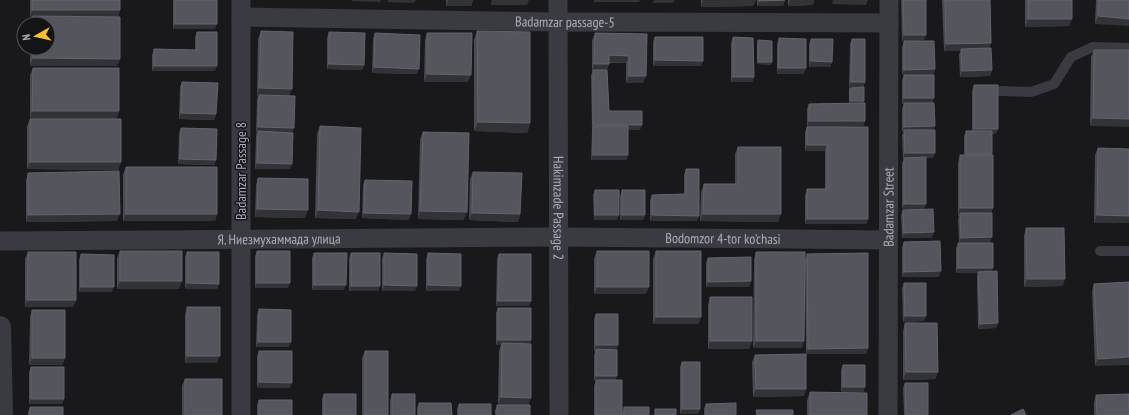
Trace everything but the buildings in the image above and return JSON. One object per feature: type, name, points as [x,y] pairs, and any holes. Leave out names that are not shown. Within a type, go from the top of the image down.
[{"type":"street","name":"Hakimzade Passage 2","points":[[558,0],[559,415]]},
{"type":"street","name":"Badamzar Street","points":[[888,415],[889,0]]},
{"type":"street","name":"Badamzar passage-5","points":[[241,8],[558,22],[889,23]]},
{"type":"street","name":"Badamzar Passage 8","points":[[240,415],[241,8]]},
{"type":"street","name":"Я. Ниезмухаммада улица","points":[[0,241],[559,237]]},
{"type":"street","name":"Bodomzor 4-tor ko'chasi","points":[[559,237],[888,240]]},
{"type":"street","points":[[0,327],[2,415]]},
{"type":"lane","points":[[1001,91],[1031,92],[1054,84],[1071,58],[1093,47],[1129,48]]},
{"type":"lane","points":[[1100,251],[1129,251]]}]
